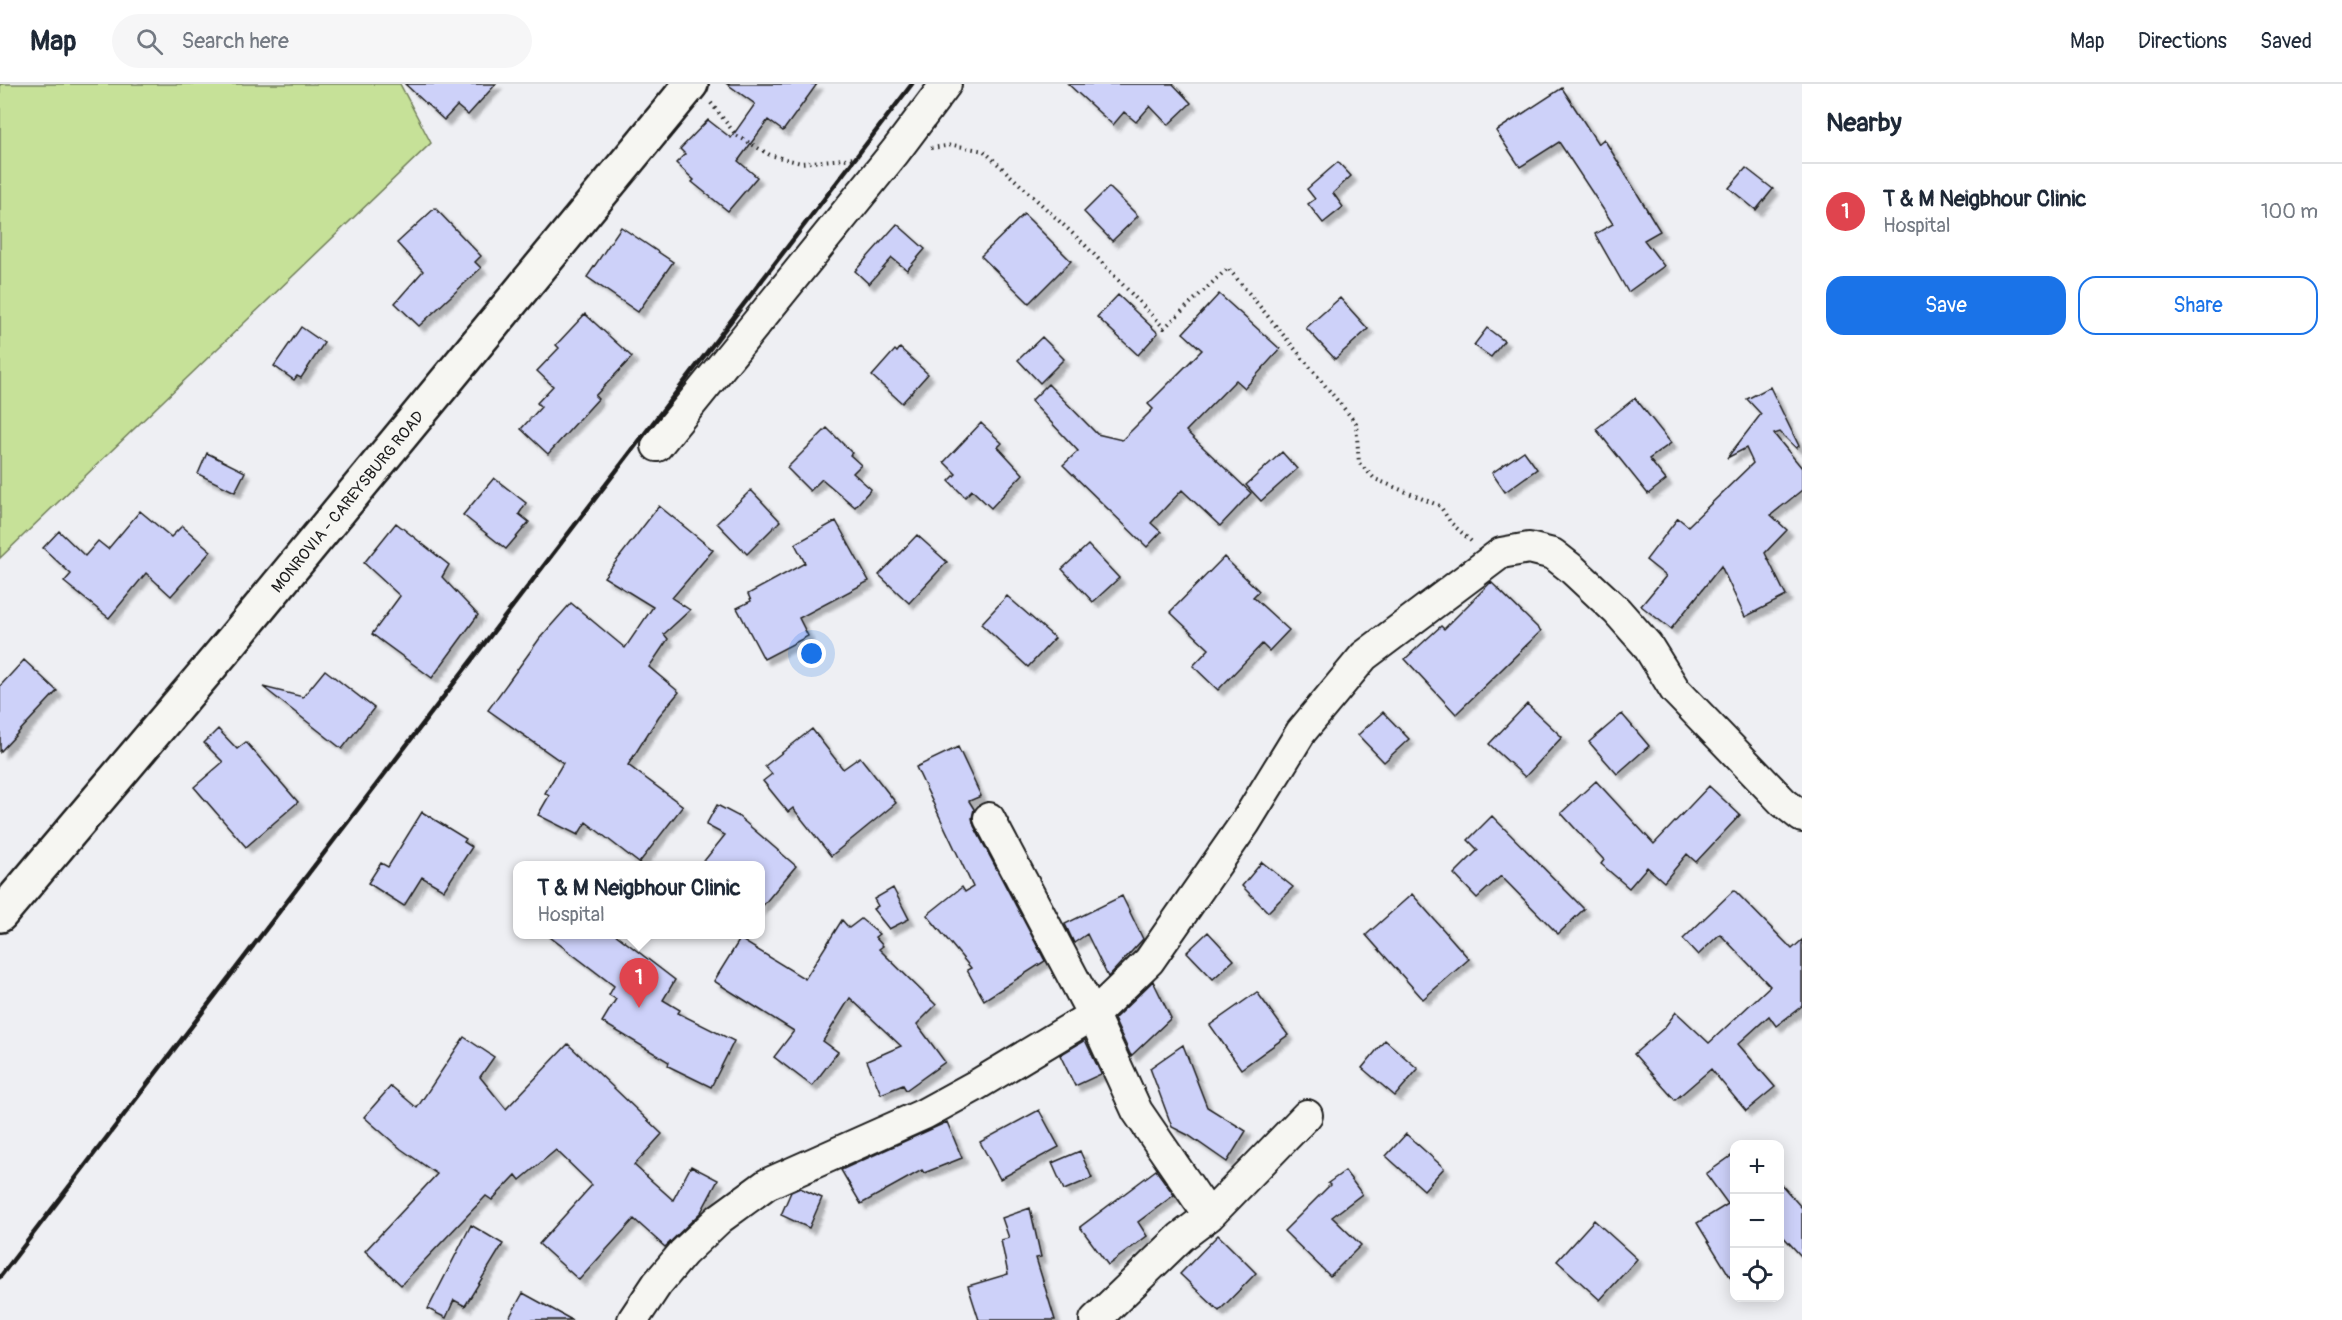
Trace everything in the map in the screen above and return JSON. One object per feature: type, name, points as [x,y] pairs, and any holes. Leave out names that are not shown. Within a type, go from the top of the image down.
[{"type":"main road","name":"MONROVIA - CAREYSBURG ROAD","points":[[0,915],[697,89]]},
{"type":"street","points":[[657,446],[895,153],[946,84]]},
{"type":"street","points":[[633,1320],[657,1284],[683,1253],[719,1219],[767,1184],[924,1114],[1093,1015],[1149,961],[1245,823],[1301,732],[1364,656],[1501,553],[1529,548],[1553,554],[1572,569],[1617,611],[1647,645],[1675,690],[1783,802],[1802,817]]},
{"type":"street","points":[[989,818],[1093,1015],[1137,1111],[1209,1216]]},
{"type":"street","points":[[1095,1320],[1180,1237],[1209,1216],[1307,1115]]},
{"type":"path","points":[[697,89],[736,135],[770,155],[801,163],[953,145],[984,151],[1085,245],[1164,328],[1228,268],[1356,423],[1359,463],[1366,472],[1440,506],[1451,523],[1465,537],[1482,549],[1501,553]]},
{"type":"green space","points":[[0,84],[400,84],[431,143],[0,558]]},
{"type":"building","points":[[405,84],[496,84],[468,115],[457,106],[444,120]]},
{"type":"building","points":[[727,84],[817,84],[783,131],[768,120],[738,161],[757,177],[728,211],[692,182],[694,180],[676,163],[685,154],[680,149],[708,120],[731,138],[755,104]]},
{"type":"building","points":[[1068,84],[1173,84],[1191,103],[1168,125],[1150,106],[1136,122],[1124,112],[1113,125]]},
{"type":"building","points":[[1562,88],[1598,144],[1604,139],[1660,231],[1644,240],[1664,266],[1628,292],[1595,234],[1613,224],[1559,142],[1520,167],[1496,131]]},
{"type":"building","points":[[1338,162],[1351,176],[1333,193],[1343,207],[1323,223],[1308,204],[1315,199],[1307,189]]},
{"type":"building","points":[[1746,168],[1773,189],[1756,210],[1729,188]]},
{"type":"building","points":[[1109,187],[1138,216],[1112,241],[1084,212]]},
{"type":"building","points":[[435,208],[481,256],[475,262],[481,268],[419,326],[395,303],[423,271],[397,243]]},
{"type":"building","points":[[1024,214],[1071,261],[1029,303],[981,256]]},
{"type":"building","points":[[897,224],[925,249],[907,270],[892,258],[869,284],[855,271]]},
{"type":"building","points":[[621,227],[673,262],[638,312],[587,277]]},
{"type":"building","points":[[1219,294],[1280,349],[1245,388],[1236,380],[1186,431],[1251,493],[1220,526],[1182,490],[1151,523],[1161,532],[1147,547],[1063,465],[1078,451],[1031,401],[1048,384],[1097,434],[1122,440],[1153,409],[1148,404],[1202,350],[1183,333]]},
{"type":"building","points":[[1118,295],[1158,333],[1138,355],[1097,317]]},
{"type":"building","points":[[1340,298],[1368,329],[1335,359],[1306,328]]},
{"type":"building","points":[[585,314],[632,357],[595,396],[598,399],[548,454],[521,429],[541,407],[537,403],[553,386],[537,371],[559,348],[556,345]]},
{"type":"building","points":[[301,327],[324,343],[301,378],[297,376],[294,380],[274,366]]},
{"type":"building","points":[[1487,328],[1504,341],[1491,357],[1474,345]]},
{"type":"building","points":[[1042,337],[1064,359],[1040,383],[1018,360]]},
{"type":"building","points":[[900,348],[928,374],[902,403],[872,376],[895,350],[897,352]]},
{"type":"building","points":[[1770,387],[1799,446],[1796,448],[1780,432],[1774,434],[1802,468],[1802,490],[1771,515],[1787,530],[1765,553],[1786,596],[1745,617],[1721,566],[1671,629],[1641,606],[1666,576],[1646,560],[1678,518],[1688,526],[1753,463],[1746,448],[1727,458],[1761,414],[1747,399]]},
{"type":"building","points":[[1635,398],[1671,443],[1649,459],[1666,480],[1648,494],[1596,429]]},
{"type":"building","points":[[981,423],[1002,443],[998,447],[1023,474],[991,508],[972,490],[965,497],[949,481],[956,474],[944,462]]},
{"type":"building","points":[[827,428],[861,465],[853,473],[871,489],[855,507],[822,479],[810,491],[787,468]]},
{"type":"building","points":[[1524,451],[1537,469],[1505,492],[1492,473]]},
{"type":"building","points":[[1282,452],[1297,469],[1261,501],[1246,485]]},
{"type":"building","points":[[207,453],[245,472],[235,492],[198,474]]},
{"type":"building","points":[[494,478],[526,503],[519,514],[529,522],[506,549],[463,515]]},
{"type":"building","points":[[751,490],[780,521],[747,554],[717,523]]},
{"type":"building","points":[[659,506],[713,550],[672,598],[690,610],[664,634],[668,639],[649,667],[679,692],[659,716],[628,765],[683,806],[641,861],[636,861],[586,822],[578,835],[538,815],[549,796],[545,793],[563,763],[488,710],[540,638],[571,603],[625,648],[653,607],[604,577]]},
{"type":"building","points":[[140,511],[171,537],[182,526],[211,551],[171,596],[146,573],[109,618],[64,582],[71,574],[43,548],[59,531],[85,556],[98,541],[108,549]]},
{"type":"building","points":[[836,521],[869,581],[799,618],[808,636],[764,659],[737,608],[751,601],[748,594],[805,563],[795,544]]},
{"type":"building","points":[[396,523],[449,565],[442,577],[478,615],[432,678],[372,634],[400,596],[364,563]]},
{"type":"building","points":[[917,535],[947,562],[909,603],[879,575]]},
{"type":"building","points":[[1088,545],[1119,578],[1093,602],[1062,569]]},
{"type":"building","points":[[1224,557],[1259,591],[1253,597],[1289,630],[1269,651],[1262,644],[1218,690],[1193,666],[1209,649],[1170,612]]},
{"type":"building","points":[[1491,582],[1541,631],[1456,714],[1405,659],[1441,626],[1444,629]]},
{"type":"building","points":[[1007,596],[1055,638],[1028,667],[981,624]]},
{"type":"building","points":[[24,660],[57,691],[0,752],[0,686]]},
{"type":"building","points":[[325,670],[374,708],[342,749],[263,687],[303,697]]},
{"type":"building","points":[[1527,704],[1562,737],[1525,777],[1489,744]]},
{"type":"building","points":[[1383,712],[1409,739],[1384,762],[1358,735]]},
{"type":"building","points":[[1622,714],[1649,746],[1617,774],[1589,742]]},
{"type":"building","points":[[218,729],[237,749],[246,742],[298,802],[246,847],[194,787],[223,762],[204,743]]},
{"type":"building","points":[[812,729],[843,769],[860,757],[896,803],[831,856],[793,808],[788,812],[763,781],[772,774],[765,766]]},
{"type":"building","points":[[958,747],[981,796],[969,801],[974,809],[972,818],[974,826],[1045,961],[984,1000],[967,970],[971,968],[927,915],[962,887],[965,892],[973,887],[916,767]]},
{"type":"building","points":[[1596,781],[1654,844],[1709,786],[1740,815],[1696,862],[1687,854],[1664,882],[1647,867],[1629,888],[1601,864],[1604,860],[1561,813]]},
{"type":"building","points":[[717,805],[738,816],[796,866],[765,903],[765,861],[704,861],[725,835],[706,825]]},
{"type":"building","points":[[422,812],[466,839],[464,842],[472,847],[444,890],[422,877],[404,906],[368,883],[381,863],[388,867]]},
{"type":"building","points":[[1492,816],[1584,909],[1558,934],[1501,876],[1477,898],[1454,874],[1478,850],[1468,840]]},
{"type":"building","points":[[1262,862],[1293,887],[1268,912],[1242,886]]},
{"type":"building","points":[[893,888],[909,919],[889,929],[873,909],[878,906],[874,899]]},
{"type":"building","points":[[1734,890],[1792,949],[1802,940],[1802,1006],[1776,1026],[1769,1016],[1738,1044],[1775,1087],[1746,1111],[1711,1069],[1675,1100],[1634,1054],[1664,1028],[1676,1012],[1709,1043],[1770,986],[1720,934],[1698,955],[1683,939]]},
{"type":"building","points":[[1412,894],[1469,959],[1423,999],[1366,935]]},
{"type":"building","points":[[1122,896],[1143,939],[1108,977],[1087,934],[1074,943],[1065,924]]},
{"type":"building","points":[[861,919],[879,934],[875,937],[883,946],[879,949],[936,1005],[917,1024],[945,1062],[906,1090],[903,1085],[881,1094],[867,1061],[901,1046],[850,998],[823,1041],[838,1052],[812,1086],[774,1057],[794,1031],[714,981],[740,939],[805,979],[842,920],[849,928]]},
{"type":"building","points":[[1208,932],[1234,960],[1213,979],[1187,952]]},
{"type":"building","points":[[553,939],[622,939],[675,980],[663,1000],[680,1010],[678,1013],[734,1041],[711,1087],[668,1066],[669,1062],[602,1022],[616,999],[609,995],[614,986]]},
{"type":"building","points":[[1153,981],[1171,1018],[1131,1056],[1114,1019]]},
{"type":"building","points":[[1257,992],[1288,1035],[1241,1069],[1210,1025]]},
{"type":"building","points":[[464,1037],[494,1057],[480,1077],[506,1109],[568,1044],[662,1134],[634,1165],[673,1200],[691,1166],[718,1180],[701,1212],[665,1247],[634,1219],[579,1280],[539,1244],[592,1185],[556,1150],[520,1180],[516,1175],[492,1200],[486,1196],[401,1285],[365,1251],[437,1174],[401,1149],[364,1117],[391,1086],[417,1108]]},
{"type":"building","points":[[1085,1040],[1101,1074],[1075,1086],[1060,1055]]},
{"type":"building","points":[[1385,1040],[1418,1069],[1395,1096],[1362,1068]]},
{"type":"building","points":[[1183,1045],[1207,1107],[1246,1131],[1227,1162],[1188,1135],[1172,1127],[1150,1068]]},
{"type":"building","points":[[1039,1110],[1059,1147],[1000,1179],[980,1142]]},
{"type":"building","points":[[947,1122],[962,1158],[924,1173],[922,1170],[861,1204],[841,1170]]},
{"type":"building","points":[[1406,1134],[1444,1168],[1424,1190],[1386,1156]]},
{"type":"building","points":[[1080,1151],[1092,1178],[1064,1190],[1052,1163]]},
{"type":"building","points":[[1730,1157],[1730,1277],[1697,1223],[1728,1204],[1706,1174]]},
{"type":"building","points":[[1156,1170],[1174,1195],[1138,1222],[1147,1236],[1108,1265],[1080,1227]]},
{"type":"building","points":[[1345,1171],[1362,1194],[1332,1217],[1361,1245],[1330,1276],[1284,1231],[1330,1185],[1328,1183]]},
{"type":"building","points":[[800,1188],[822,1198],[809,1228],[781,1215],[791,1192]]},
{"type":"building","points":[[1784,1188],[1802,1208],[1802,1257],[1784,1237]]},
{"type":"building","points":[[1030,1208],[1041,1257],[1036,1258],[1055,1320],[979,1320],[968,1286],[1008,1274],[1001,1240],[1009,1238],[1002,1218]]},
{"type":"building","points":[[1594,1220],[1637,1259],[1600,1300],[1557,1261]]},
{"type":"building","points":[[471,1225],[503,1244],[465,1306],[454,1300],[446,1318],[428,1309]]},
{"type":"building","points":[[1218,1235],[1256,1273],[1219,1311],[1180,1274]]},
{"type":"building","points":[[523,1293],[572,1320],[508,1320]]},
{"type":"railway","points":[[0,1277],[912,84]]},
{"type":"place","name":"T & M Neigbhour Clinic","points":[[639,1008]]}]
